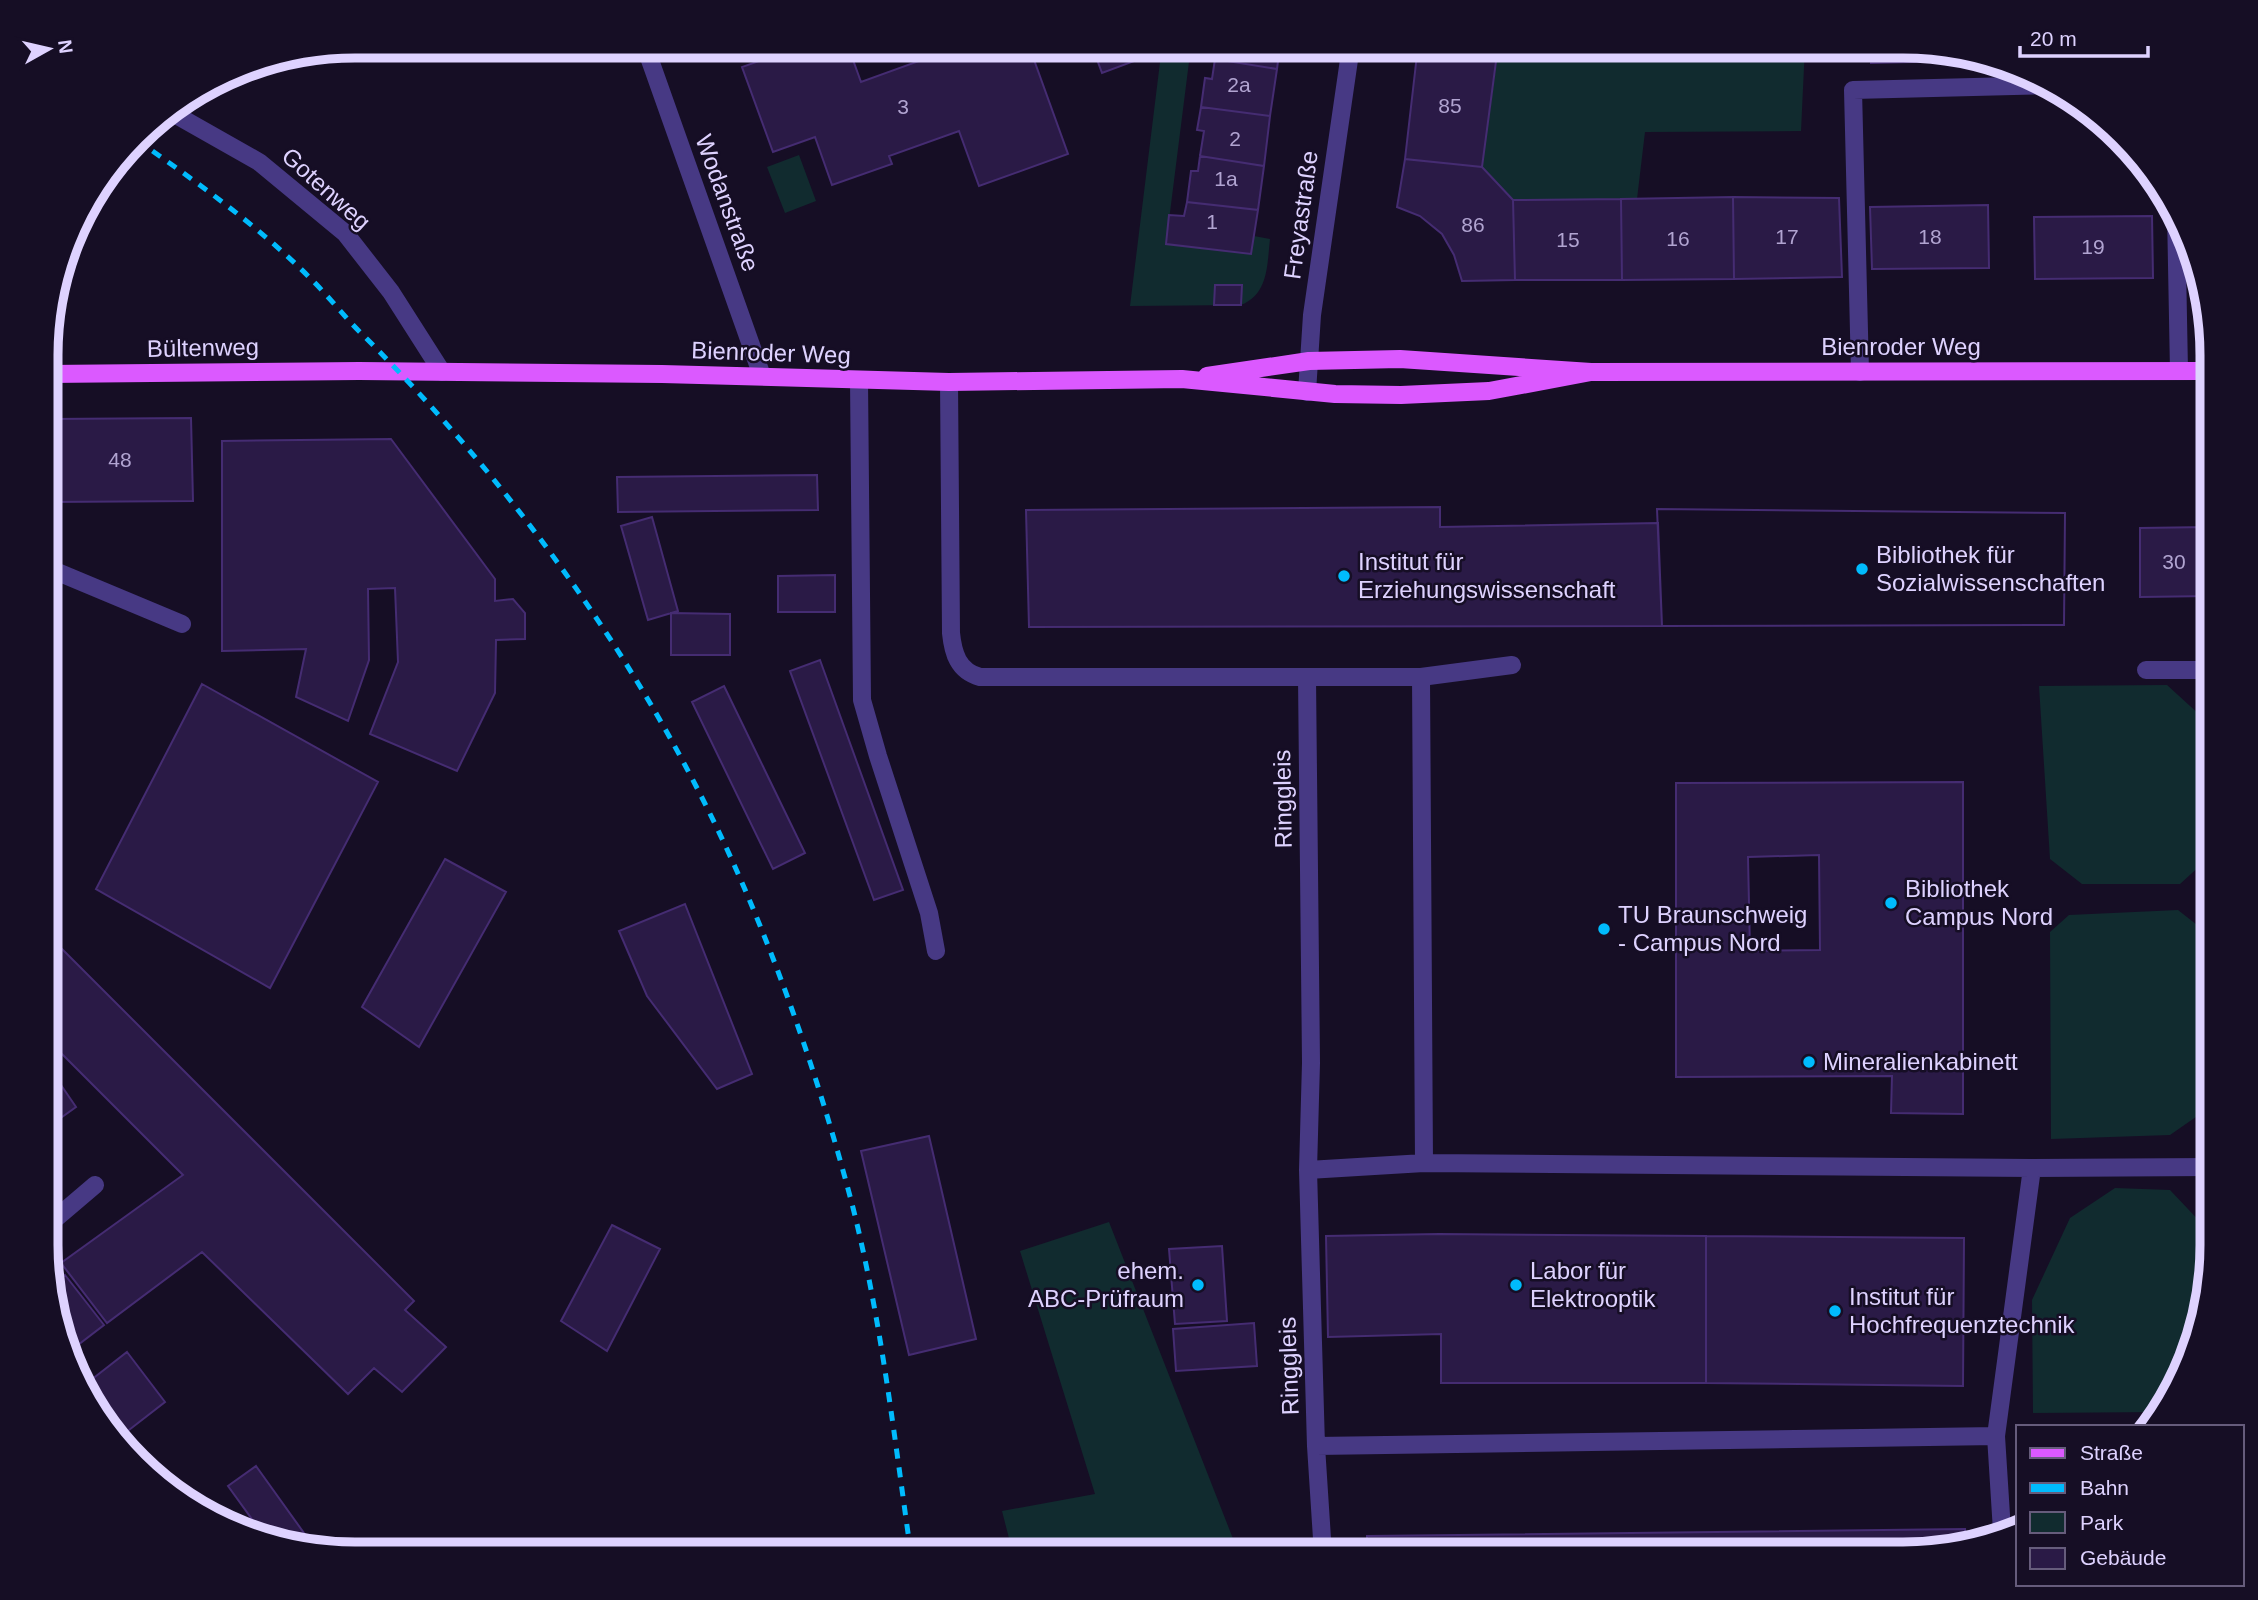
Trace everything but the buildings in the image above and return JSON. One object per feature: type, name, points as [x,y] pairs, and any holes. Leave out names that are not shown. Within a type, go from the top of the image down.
[{"type":"main road","name":"Bienroder Weg","points":[[1182,379],[1309,361],[1400,359],[1591,372],[2200,371]]},
{"type":"main road","name":"Bienroder Weg","points":[[359,371],[762,376],[949,382],[1182,379],[1307,392],[1401,395],[1489,391],[1591,372]]},
{"type":"main road","name":"Bültenweg","points":[[58,374],[359,371]]},
{"type":"street","name":"Wodanstraße","points":[[649,58],[762,376]]},
{"type":"street","name":"Freyastraße","points":[[1307,392],[1313,305],[1349,58]]},
{"type":"street","points":[[1860,372],[1853,90],[2029,86]]},
{"type":"street","name":"Gotenweg","points":[[178,116],[259,162],[345,233],[391,292],[442,372]]},
{"type":"street","points":[[2176,238],[2179,371]]},
{"type":"street","points":[[859,380],[862,700],[929,913],[936,951]]},
{"type":"street","points":[[949,382],[951,633],[954,655],[966,671],[980,677],[1421,677],[1512,665]]},
{"type":"street","points":[[58,572],[182,624]]},
{"type":"street","points":[[2146,670],[2200,670]]},
{"type":"street","name":"Ringgleis","points":[[1307,677],[1311,1063],[1308,1170],[1321,1542]]},
{"type":"street","points":[[1421,677],[1424,1163]]},
{"type":"street","points":[[1308,1170],[1424,1163],[2200,1167]]},
{"type":"street","points":[[2002,1525],[1996,1436],[2032,1168]]},
{"type":"street","points":[[58,1216],[95,1185]]},
{"type":"street","points":[[1316,1446],[1996,1436]]},
{"type":"green space","points":[[1161,58],[1189,58],[1166,244],[1251,253],[1254,236],[1270,239],[1265,277],[1257,294],[1241,305],[1130,306]]},
{"type":"green space","points":[[1497,58],[1804,58],[1801,131],[1645,132],[1637,199],[1513,200],[1482,167]]},
{"type":"green space","points":[[799,155],[816,201],[785,213],[767,167]]},
{"type":"green space","points":[[2167,685],[2200,715],[2200,866],[2180,884],[2082,884],[2050,859],[2039,686]]},
{"type":"green space","points":[[2178,910],[2200,927],[2200,1114],[2170,1135],[2051,1139],[2050,932],[2069,915]]},
{"type":"green space","points":[[2115,1188],[2170,1190],[2200,1222],[2200,1265],[2190,1322],[2170,1377],[2149,1412],[2033,1413],[2032,1300],[2070,1218]]},
{"type":"green space","points":[[1109,1222],[1234,1542],[1010,1542],[1002,1511],[1095,1494],[1020,1251]]},
{"type":"railway","points":[[145,145],[206,189],[293,261],[423,398],[533,529],[584,599],[631,671],[674,745],[714,821],[749,899],[792,1010],[829,1124],[851,1200],[871,1288],[909,1542]]},
{"type":"place","name":"Bibliothek für Sozialwissenschaften","points":[[1862,569]]},
{"type":"place","name":"Institut für Erziehungswissenschaft","points":[[1344,576]]},
{"type":"place","name":"Bibliothek Campus Nord","points":[[1891,903]]},
{"type":"place","name":"TU Braunschweig - Campus Nord","points":[[1604,929]]},
{"type":"place","name":"Mineralienkabinett","points":[[1809,1062]]},
{"type":"place","name":"ehem. ABC-Prüfraum","points":[[1198,1285]]},
{"type":"place","name":"Labor für Elektrooptik","points":[[1516,1285]]},
{"type":"place","name":"Institut für Hochfrequenztechnik","points":[[1835,1311]]}]
